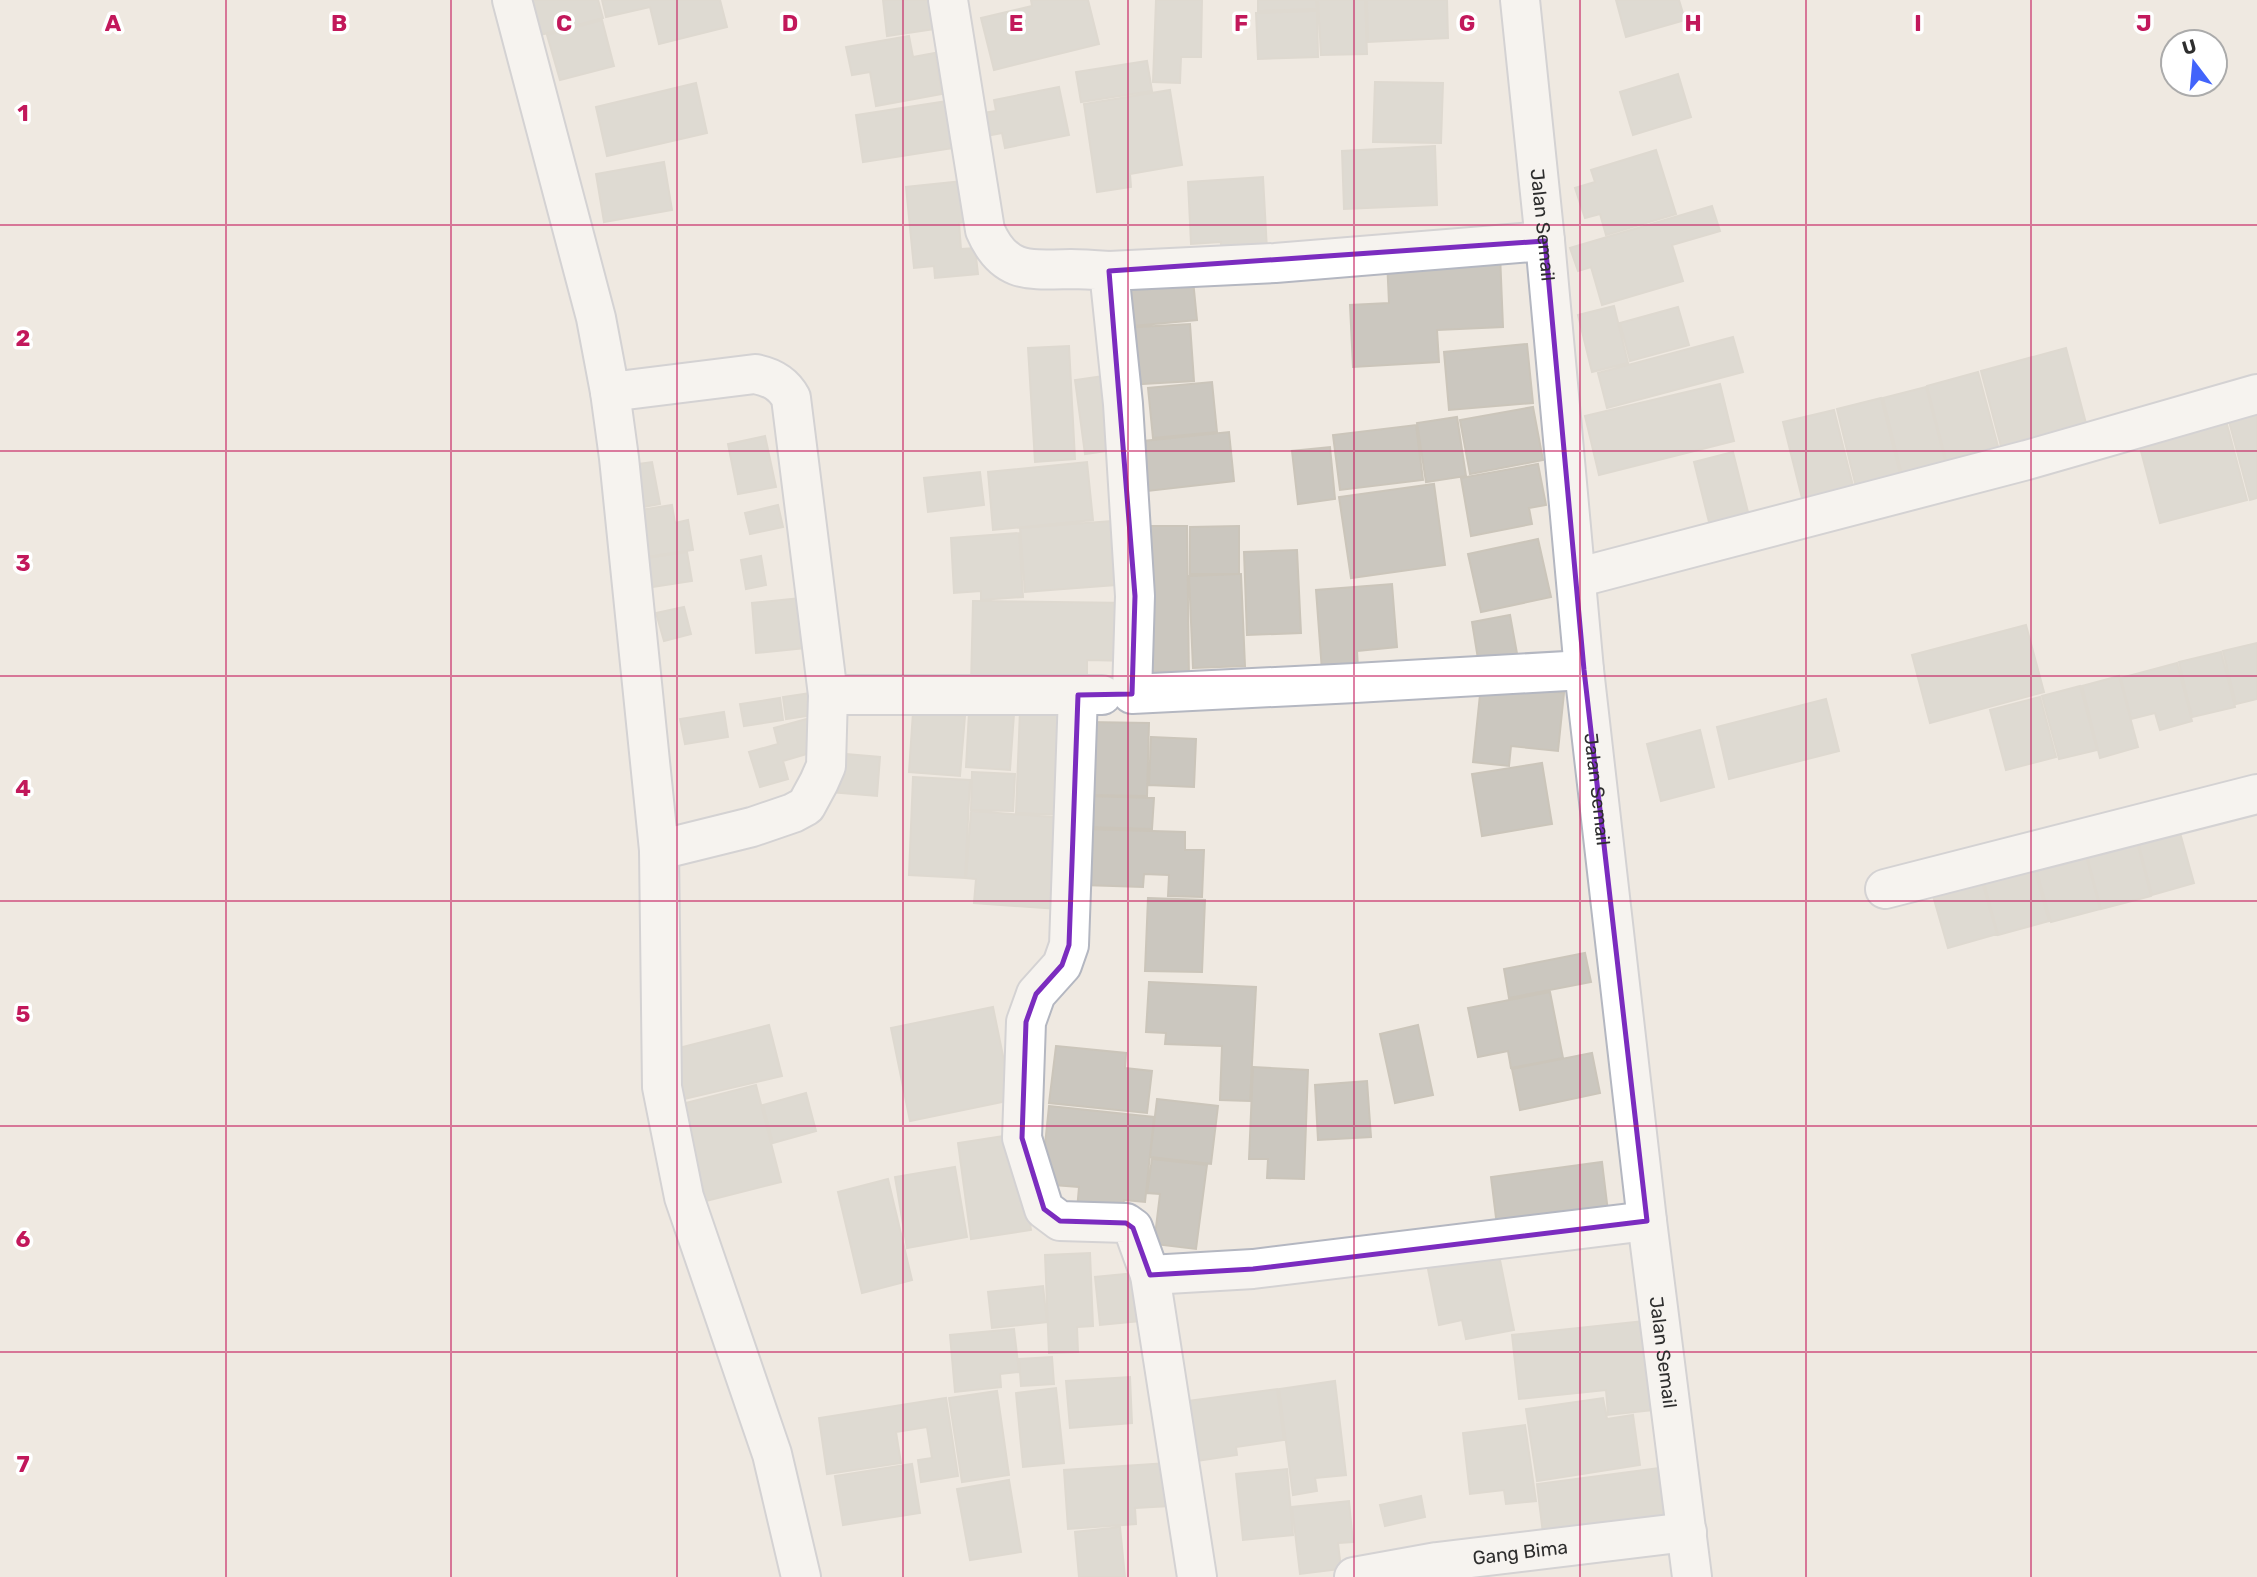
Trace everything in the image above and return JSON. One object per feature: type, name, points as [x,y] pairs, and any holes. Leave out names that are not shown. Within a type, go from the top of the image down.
[{"type":"street","points":[[512,0],[596,318],[610,391],[659,850],[663,1087],[684,1197],[772,1454],[801,1577]]},
{"type":"street","points":[[948,0],[985,230],[993,248],[1003,258],[1022,268],[1043,271],[1109,271],[1275,263],[1545,241]]},
{"type":"street","name":"Jalan Semail","points":[[1520,0],[1584,670],[1647,1221],[1692,1577]]},
{"type":"street","points":[[1109,271],[1123,404],[1135,596],[1132,694]]},
{"type":"street","points":[[610,391],[755,374],[768,376],[787,389],[791,398],[828,695],[826,766],[806,806],[752,827],[659,850]]},
{"type":"street","points":[[1576,578],[2027,460],[2257,394]]},
{"type":"street","points":[[828,695],[1132,694],[1584,670]]},
{"type":"street","points":[[1078,695],[1069,945],[1062,965],[1036,994],[1026,1022],[1022,1138],[1044,1209],[1060,1221],[1126,1223],[1133,1228],[1150,1275],[1197,1577]]},
{"type":"street","points":[[1885,890],[2257,794]]},
{"type":"street","points":[[1150,1275],[1253,1269],[1647,1221]]},
{"type":"street","name":"Gang Bima","points":[[1354,1577],[1437,1562],[1687,1532]]},
{"type":"highlighted area","points":[[1545,241],[1584,670],[1647,1221],[1253,1269],[1150,1275],[1133,1228],[1126,1223],[1060,1221],[1044,1209],[1022,1138],[1026,1022],[1036,994],[1062,965],[1069,945],[1078,695],[1132,694],[1135,596],[1109,271]]},
{"type":"building","points":[[523,0],[598,0],[603,18],[533,37]]},
{"type":"building","points":[[602,0],[720,0],[727,27],[659,44],[650,7],[606,17]]},
{"type":"building","points":[[883,0],[939,0],[942,28],[887,36]]},
{"type":"building","points":[[1031,0],[1088,0],[1099,44],[994,70],[981,18],[1032,6]]},
{"type":"building","points":[[1156,0],[1202,0],[1201,57],[1181,57],[1180,83],[1153,82]]},
{"type":"building","points":[[1258,0],[1316,0],[1317,9],[1258,11]]},
{"type":"building","points":[[1318,0],[1365,0],[1367,54],[1321,55]]},
{"type":"building","points":[[1367,0],[1447,0],[1448,38],[1368,42]]},
{"type":"building","points":[[1616,0],[1679,0],[1685,20],[1626,37]]},
{"type":"building","points":[[1317,11],[1318,57],[1258,59],[1256,13]]},
{"type":"building","points":[[602,20],[614,66],[560,80],[547,35]]},
{"type":"building","points":[[909,36],[913,57],[935,53],[942,94],[876,106],[870,72],[852,75],[846,47]]},
{"type":"building","points":[[1147,61],[1152,91],[1081,102],[1076,72]]},
{"type":"building","points":[[1678,74],[1691,117],[1633,135],[1620,92]]},
{"type":"building","points":[[1375,82],[1443,83],[1441,143],[1373,142]]},
{"type":"building","points":[[696,83],[707,133],[607,156],[596,107]]},
{"type":"building","points":[[1059,87],[1069,135],[1005,148],[1002,133],[986,136],[982,113],[996,111],[994,100]]},
{"type":"building","points":[[1170,90],[1182,165],[1130,174],[1131,187],[1097,192],[1084,104]]},
{"type":"building","points":[[954,100],[960,147],[863,162],[856,115]]},
{"type":"building","points":[[1435,146],[1437,205],[1344,209],[1342,151]]},
{"type":"building","points":[[1656,150],[1676,214],[1606,235],[1600,214],[1585,218],[1575,188],[1595,182],[1591,170]]},
{"type":"building","points":[[664,162],[672,210],[604,222],[596,174]]},
{"type":"building","points":[[1263,177],[1267,250],[1221,253],[1221,242],[1191,244],[1188,182]]},
{"type":"building","points":[[962,181],[966,222],[959,223],[961,249],[975,248],[978,274],[935,278],[934,266],[914,268],[906,187]]},
{"type":"building","points":[[1712,206],[1720,231],[1672,245],[1683,281],[1602,305],[1591,267],[1578,271],[1570,248]]},
{"type":"building","points":[[1500,254],[1503,327],[1437,330],[1439,362],[1353,367],[1350,305],[1389,303],[1387,260]]},
{"type":"building","points":[[1193,280],[1197,320],[1133,326],[1129,286]]},
{"type":"building","points":[[1614,306],[1628,363],[1592,372],[1578,315]]},
{"type":"building","points":[[1678,307],[1689,345],[1630,361],[1620,323]]},
{"type":"building","points":[[1190,324],[1194,381],[1126,385],[1122,328]]},
{"type":"building","points":[[1733,337],[1743,372],[1607,408],[1598,373]]},
{"type":"building","points":[[1527,344],[1533,403],[1449,410],[1444,352]]},
{"type":"building","points":[[1069,346],[1075,459],[1035,462],[1028,348]]},
{"type":"building","points":[[2066,348],[2087,427],[2002,450],[1981,371]]},
{"type":"building","points":[[1978,372],[1999,450],[1947,464],[1927,386]]},
{"type":"building","points":[[1111,375],[1121,449],[1085,454],[1075,380]]},
{"type":"building","points":[[1212,382],[1217,432],[1153,438],[1148,388]]},
{"type":"building","points":[[1720,384],[1734,441],[1599,475],[1585,416]]},
{"type":"building","points":[[1926,387],[1947,468],[1903,479],[1883,398]]},
{"type":"building","points":[[1881,398],[1903,486],[1856,487],[1837,409]]},
{"type":"building","points":[[2257,402],[2257,498],[2250,500],[2226,410]]},
{"type":"building","points":[[1533,407],[1543,460],[1470,474],[1460,420]]},
{"type":"building","points":[[1834,410],[1855,494],[1804,506],[1783,422]]},
{"type":"building","points":[[1457,417],[1466,476],[1426,482],[1417,423]]},
{"type":"building","points":[[2225,417],[2247,500],[2160,523],[2138,440]]},
{"type":"building","points":[[1416,425],[1423,480],[1340,490],[1333,435]]},
{"type":"building","points":[[1229,432],[1234,481],[1139,492],[1134,442]]},
{"type":"building","points":[[765,436],[776,487],[738,494],[728,444]]},
{"type":"building","points":[[1330,447],[1335,499],[1298,504],[1292,451]]},
{"type":"building","points":[[1733,452],[1750,520],[1711,530],[1694,462]]},
{"type":"building","points":[[652,462],[660,504],[638,508],[630,465]]},
{"type":"building","points":[[1087,462],[1093,520],[993,530],[988,472]]},
{"type":"building","points":[[1538,464],[1546,505],[1529,508],[1532,524],[1471,536],[1461,478]]},
{"type":"building","points":[[980,472],[984,505],[928,512],[924,478]]},
{"type":"building","points":[[1434,484],[1445,565],[1351,578],[1339,497]]},
{"type":"building","points":[[672,505],[675,523],[688,520],[693,550],[646,557],[640,510]]},
{"type":"building","points":[[778,505],[783,527],[750,534],[745,513]]},
{"type":"building","points":[[1125,520],[1129,584],[1025,592],[1020,528]]},
{"type":"building","points":[[1139,526],[1187,526],[1189,680],[1141,681]]},
{"type":"building","points":[[1239,526],[1239,574],[1190,574],[1190,527]]},
{"type":"building","points":[[1019,533],[1023,597],[981,600],[981,591],[954,593],[951,538]]},
{"type":"building","points":[[1538,539],[1551,597],[1481,612],[1468,554]]},
{"type":"building","points":[[1297,550],[1301,633],[1247,635],[1244,552]]},
{"type":"building","points":[[687,552],[692,581],[652,587],[647,558]]},
{"type":"building","points":[[761,556],[766,585],[746,589],[741,560]]},
{"type":"building","points":[[1241,574],[1245,666],[1193,668],[1189,576]]},
{"type":"building","points":[[1392,584],[1397,647],[1357,651],[1358,668],[1322,671],[1316,590]]},
{"type":"building","points":[[800,598],[805,648],[756,653],[752,603]]},
{"type":"building","points":[[973,601],[1131,603],[1131,661],[1087,660],[1087,686],[971,685]]},
{"type":"building","points":[[684,607],[691,634],[664,641],[656,613]]},
{"type":"building","points":[[1510,615],[1518,659],[1479,665],[1472,622]]},
{"type":"building","points":[[2026,625],[2044,692],[1930,723],[1912,655]]},
{"type":"building","points":[[2257,643],[2257,699],[2236,704],[2223,651]]},
{"type":"building","points":[[2221,652],[2235,707],[2192,717],[2179,662]]},
{"type":"building","points":[[2177,663],[2192,721],[2160,730],[2155,713],[2131,719],[2121,678]]},
{"type":"building","points":[[2119,676],[2138,747],[2100,758],[2082,686]]},
{"type":"building","points":[[1481,685],[1564,693],[1558,751],[1511,746],[1509,766],[1473,762]]},
{"type":"building","points":[[2080,686],[2097,750],[2059,759],[2042,696]]},
{"type":"building","points":[[811,693],[814,715],[786,719],[783,697]]},
{"type":"building","points":[[2040,697],[2056,757],[2006,770],[1990,710]]},
{"type":"building","points":[[780,698],[783,720],[744,726],[740,704]]},
{"type":"building","points":[[1826,699],[1839,751],[1729,779],[1717,727]]},
{"type":"building","points":[[1020,710],[1067,712],[1063,815],[1016,813]]},
{"type":"building","points":[[724,712],[728,737],[685,744],[680,719]]},
{"type":"building","points":[[913,712],[965,716],[960,776],[909,772]]},
{"type":"building","points":[[969,712],[1014,714],[1010,770],[966,767]]},
{"type":"building","points":[[810,718],[820,750],[783,761],[788,779],[760,787],[749,752],[778,744],[774,728]]},
{"type":"building","points":[[1087,722],[1149,723],[1147,796],[1085,795]]},
{"type":"building","points":[[1700,730],[1714,787],[1661,801],[1647,744]]},
{"type":"building","points":[[1151,737],[1196,739],[1194,787],[1149,785]]},
{"type":"building","points":[[834,753],[880,757],[877,796],[830,792]]},
{"type":"building","points":[[1542,763],[1552,824],[1482,836],[1472,774]]},
{"type":"building","points":[[972,772],[1015,774],[1013,811],[971,810]]},
{"type":"building","points":[[913,777],[970,780],[965,878],[909,875]]},
{"type":"building","points":[[1086,796],[1154,798],[1152,829],[1085,827]]},
{"type":"building","points":[[971,811],[1065,818],[1058,909],[974,903],[976,879],[966,878]]},
{"type":"building","points":[[2177,822],[2194,883],[2152,895],[2136,834]]},
{"type":"building","points":[[1084,829],[1185,832],[1185,850],[1204,850],[1202,897],[1168,896],[1169,875],[1144,874],[1143,887],[1083,885]]},
{"type":"building","points":[[2135,834],[2151,896],[2101,909],[2085,848]]},
{"type":"building","points":[[2084,848],[2100,909],[2051,922],[2034,861]]},
{"type":"building","points":[[2032,861],[2049,921],[1998,935],[1982,875]]},
{"type":"building","points":[[1980,875],[1997,934],[1948,948],[1931,889]]},
{"type":"building","points":[[1148,898],[1205,900],[1202,972],[1145,971]]},
{"type":"building","points":[[1585,953],[1591,982],[1509,998],[1504,969]]},
{"type":"building","points":[[1149,982],[1256,987],[1250,1101],[1220,1100],[1222,1046],[1165,1044],[1166,1033],[1146,1032]]},
{"type":"building","points":[[1550,992],[1563,1058],[1511,1068],[1508,1051],[1478,1057],[1468,1008]]},
{"type":"building","points":[[993,1007],[1012,1100],[910,1121],[891,1028]]},
{"type":"building","points":[[769,1025],[782,1076],[684,1099],[671,1050]]},
{"type":"building","points":[[1418,1025],[1433,1095],[1395,1103],[1380,1034]]},
{"type":"building","points":[[1056,1046],[1126,1053],[1125,1068],[1152,1071],[1147,1113],[1049,1103]]},
{"type":"building","points":[[1592,1053],[1600,1093],[1520,1110],[1512,1069]]},
{"type":"building","points":[[1253,1067],[1308,1070],[1304,1179],[1267,1178],[1268,1159],[1249,1159]]},
{"type":"building","points":[[1367,1081],[1371,1137],[1318,1140],[1315,1085]]},
{"type":"building","points":[[756,1085],[781,1182],[706,1201],[682,1104]]},
{"type":"building","points":[[806,1093],[816,1131],[773,1143],[763,1105]]},
{"type":"building","points":[[1157,1099],[1218,1106],[1211,1164],[1150,1157]]},
{"type":"building","points":[[1049,1106],[1154,1117],[1145,1202],[1124,1200],[1122,1215],[1077,1210],[1079,1187],[1041,1184]]},
{"type":"building","points":[[1017,1134],[1031,1230],[971,1239],[958,1143]]},
{"type":"building","points":[[1152,1159],[1207,1165],[1196,1249],[1154,1244],[1160,1194],[1147,1193]]},
{"type":"building","points":[[1602,1162],[1609,1220],[1498,1234],[1491,1177]]},
{"type":"building","points":[[955,1167],[967,1237],[907,1248],[895,1177]]},
{"type":"building","points":[[888,1179],[912,1280],[862,1293],[838,1192]]},
{"type":"building","points":[[1497,1245],[1514,1330],[1466,1339],[1462,1320],[1439,1325],[1426,1259]]},
{"type":"building","points":[[1090,1253],[1093,1326],[1077,1327],[1078,1352],[1049,1353],[1045,1255]]},
{"type":"building","points":[[1135,1273],[1140,1321],[1100,1325],[1095,1277]]},
{"type":"building","points":[[1043,1286],[1047,1322],[992,1328],[988,1292]]},
{"type":"building","points":[[1653,1320],[1662,1409],[1608,1415],[1606,1390],[1519,1399],[1512,1335]]},
{"type":"building","points":[[1014,1329],[1019,1372],[1000,1374],[1001,1387],[955,1392],[950,1335]]},
{"type":"building","points":[[1052,1357],[1054,1384],[1021,1386],[1019,1359]]},
{"type":"building","points":[[1130,1377],[1132,1423],[1070,1428],[1066,1381]]},
{"type":"building","points":[[1335,1381],[1346,1475],[1315,1478],[1317,1491],[1293,1495],[1279,1389]]},
{"type":"building","points":[[1056,1388],[1064,1463],[1023,1467],[1016,1393]]},
{"type":"building","points":[[1277,1389],[1284,1440],[1236,1447],[1237,1455],[1196,1461],[1187,1401]]},
{"type":"building","points":[[997,1391],[1009,1475],[962,1482],[949,1398]]},
{"type":"building","points":[[946,1398],[958,1476],[921,1482],[918,1460],[932,1458],[927,1427],[896,1432],[901,1463],[827,1474],[819,1418]]},
{"type":"building","points":[[1603,1398],[1607,1419],[1633,1415],[1640,1465],[1537,1481],[1526,1409]]},
{"type":"building","points":[[1525,1425],[1536,1501],[1506,1504],[1504,1490],[1470,1494],[1463,1433]]},
{"type":"building","points":[[1167,1463],[1170,1506],[1135,1508],[1136,1524],[1068,1529],[1064,1470]]},
{"type":"building","points":[[912,1464],[920,1513],[843,1525],[835,1476]]},
{"type":"building","points":[[1666,1467],[1673,1525],[1544,1542],[1537,1484]]},
{"type":"building","points":[[1287,1469],[1293,1535],[1243,1540],[1236,1474]]},
{"type":"building","points":[[1009,1480],[1021,1552],[970,1560],[957,1489]]},
{"type":"building","points":[[1421,1496],[1425,1517],[1385,1526],[1380,1505]]},
{"type":"building","points":[[1349,1501],[1353,1542],[1338,1543],[1341,1569],[1300,1574],[1292,1507]]},
{"type":"building","points":[[1120,1527],[1125,1577],[1079,1577],[1075,1532]]}]
